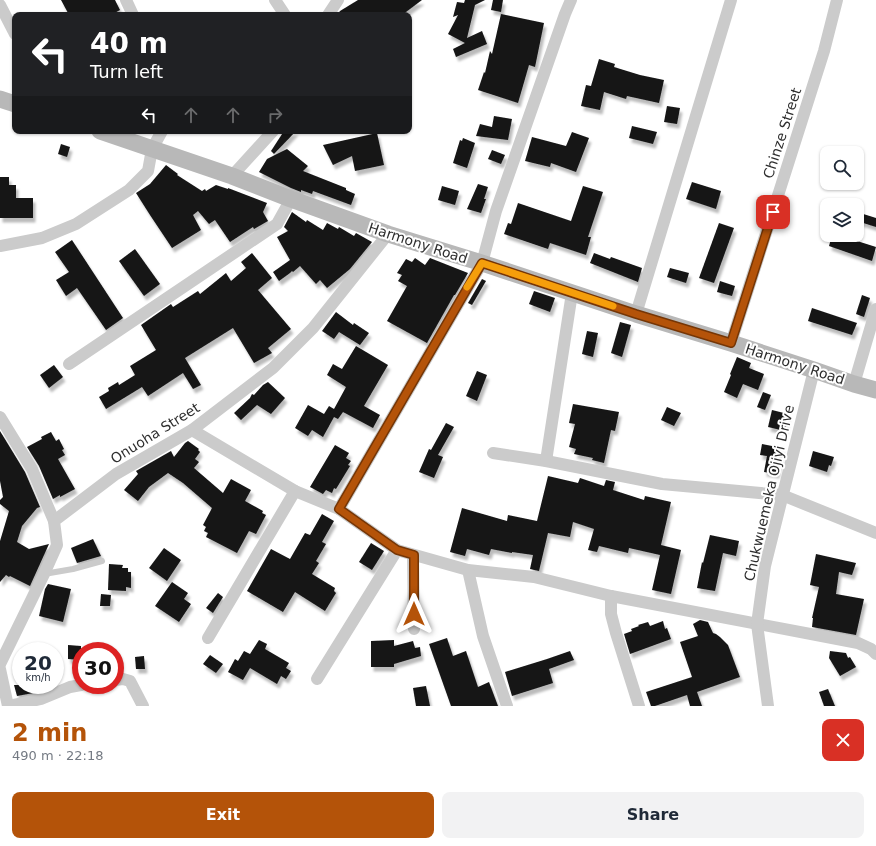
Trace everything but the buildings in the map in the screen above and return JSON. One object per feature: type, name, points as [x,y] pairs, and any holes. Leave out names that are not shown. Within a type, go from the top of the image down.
[{"type":"main road","points":[[0,99],[12,103]]},
{"type":"main road","name":"Harmony Road","points":[[109,134],[232,176],[388,234],[876,390]]},
{"type":"street","points":[[126,0],[132,12]]},
{"type":"street","points":[[275,0],[283,12]]},
{"type":"street","points":[[330,12],[338,0]]},
{"type":"street","points":[[339,509],[482,263],[496,211],[571,0]]},
{"type":"street","points":[[636,314],[731,0]]},
{"type":"street","name":"Chinze Street","points":[[731,343],[824,51],[837,0]]},
{"type":"street","points":[[0,5],[12,28]]},
{"type":"street","points":[[0,246],[42,238],[76,224],[129,190],[148,171],[152,149],[160,134]]},
{"type":"street","points":[[232,176],[270,134]]},
{"type":"street","points":[[69,364],[277,224],[291,198]]},
{"type":"street","name":"Onuoha Street","points":[[54,522],[116,474],[192,430],[273,368],[313,328],[388,234]]},
{"type":"street","points":[[546,461],[572,293]]},
{"type":"street","points":[[854,384],[876,310]]},
{"type":"street","name":"Chukwuemeka Ojiyi Drive","points":[[768,706],[756,624],[765,566],[814,370]]},
{"type":"street","points":[[0,417],[32,469],[54,522],[57,545],[0,664]]},
{"type":"street","points":[[192,430],[295,490],[339,509],[397,550],[468,570],[534,578],[611,596],[858,643],[876,654]]},
{"type":"street","points":[[493,453],[546,461],[662,484],[782,495],[876,533]]},
{"type":"street","points":[[208,638],[295,490]]},
{"type":"street","points":[[317,678],[397,550]]},
{"type":"street","points":[[414,555],[414,629]]},
{"type":"street","points":[[468,570],[483,636],[507,706]]},
{"type":"street","points":[[611,596],[611,614],[639,706]]},
{"type":"street","points":[[0,669],[8,706],[41,699],[72,687]]},
{"type":"street","points":[[124,679],[130,681],[142,706]]},
{"type":"lane","points":[[44,574],[73,569],[102,561]]},
{"type":"slow traffic","points":[[467,287],[482,263],[613,306]]},
{"type":"route","points":[[414,614],[414,555],[397,550],[339,509],[482,263],[636,314],[731,343],[773,212]]}]
